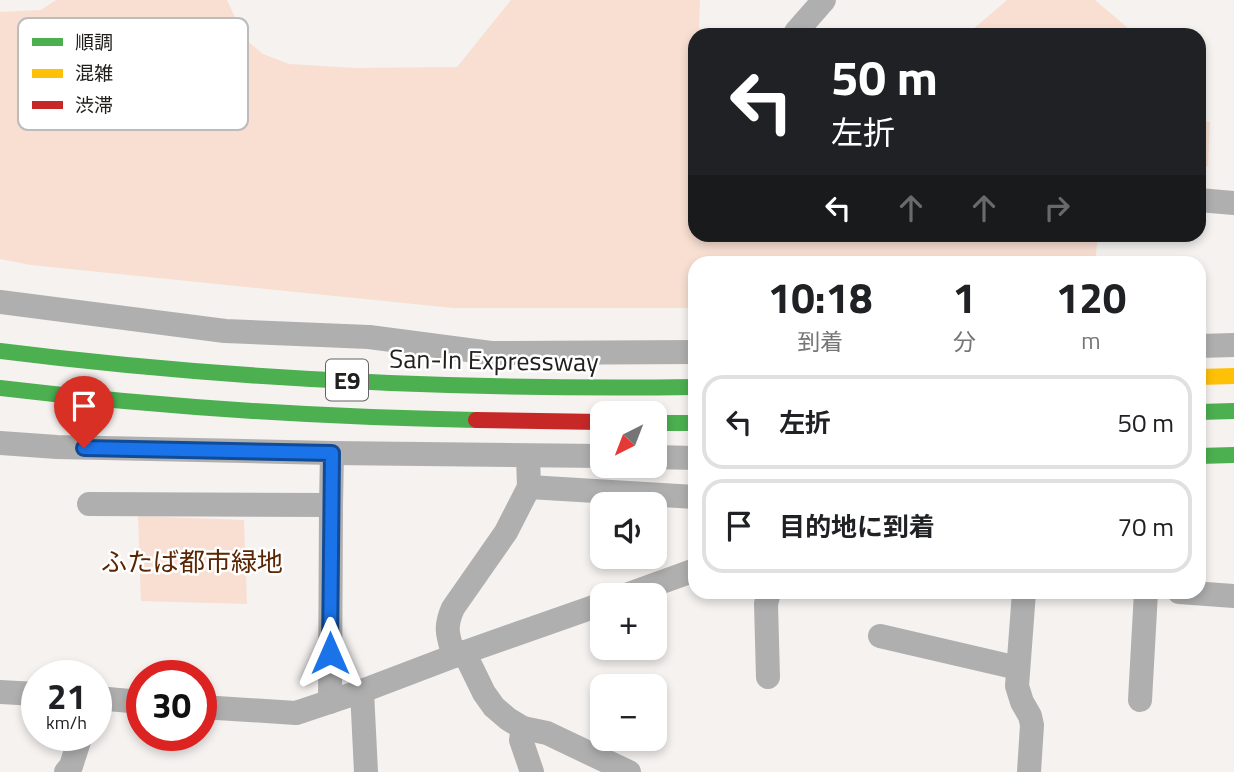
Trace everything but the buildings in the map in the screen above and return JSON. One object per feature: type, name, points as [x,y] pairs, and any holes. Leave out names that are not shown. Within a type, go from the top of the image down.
[{"type":"main road","name":"San-In Expressway","points":[[0,351],[256,377],[446,385],[688,387]]},
{"type":"main road","points":[[267,361],[446,385]]},
{"type":"main road","points":[[1206,377],[1234,376]]},
{"type":"main road","name":"E9","points":[[0,388],[64,397],[261,413],[590,422]]},
{"type":"main road","points":[[66,411],[135,414],[261,413]]},
{"type":"main road","points":[[1206,412],[1234,411]]},
{"type":"main road","points":[[667,423],[688,423]]},
{"type":"main road","points":[[1206,456],[1234,455]]},
{"type":"street","points":[[800,28],[824,0]]},
{"type":"street","points":[[1206,201],[1234,203]]},
{"type":"street","points":[[0,302],[225,331],[369,337],[491,353],[688,352]]},
{"type":"street","points":[[1206,346],[1234,345]]},
{"type":"street","points":[[0,443],[57,447],[590,456]]},
{"type":"street","points":[[330,702],[332,453]]},
{"type":"street","points":[[528,456],[529,487],[506,532],[453,608],[447,633],[494,708],[508,719],[523,728],[547,733],[629,772]]},
{"type":"street","points":[[667,457],[688,458]]},
{"type":"street","points":[[529,487],[688,496]]},
{"type":"street","points":[[89,504],[331,505]]},
{"type":"street","points":[[659,583],[688,573]]},
{"type":"street","points":[[1206,594],[1234,596]]},
{"type":"street","points":[[767,599],[768,677]]},
{"type":"street","points":[[1023,599],[1017,686],[1032,725],[1028,772]]},
{"type":"street","points":[[1140,700],[1146,599]]},
{"type":"street","points":[[217,709],[296,713],[590,608]]},
{"type":"street","points":[[880,636],[1018,668]]},
{"type":"street","points":[[362,691],[366,772]]},
{"type":"street","points":[[0,692],[21,693]]},
{"type":"street","points":[[523,728],[521,740],[532,772]]},
{"type":"street","points":[[66,772],[71,766],[75,751]]},
{"type":"green space","points":[[56,0],[227,0],[235,18],[18,18],[18,130],[248,130],[248,42],[263,54],[289,64],[355,68],[457,67],[511,0],[700,0],[699,28],[688,28],[688,242],[1097,242],[1096,256],[688,256],[688,308],[453,308],[31,265],[0,259],[0,12],[41,10]]},
{"type":"green space","points":[[1007,0],[1095,0],[1128,28],[974,28]]},
{"type":"green space","points":[[1206,122],[1210,122],[1206,166]]},
{"type":"green space","name":"ふたば都市緑地","points":[[138,516],[244,520],[247,604],[141,601]]},
{"type":"traffic: fast","points":[[0,351],[173,369],[347,381],[521,387],[688,387]]},
{"type":"traffic: fast","points":[[0,388],[238,410],[476,420]]},
{"type":"traffic: fast","points":[[1206,412],[1234,411]]},
{"type":"traffic: fast","points":[[667,423],[688,423]]},
{"type":"traffic: fast","points":[[1206,456],[1234,455]]},
{"type":"traffic: slow","points":[[1206,377],[1234,376]]},
{"type":"traffic: jam","points":[[476,420],[590,422]]},
{"type":"route","points":[[84,448],[332,453],[330,653]]}]
